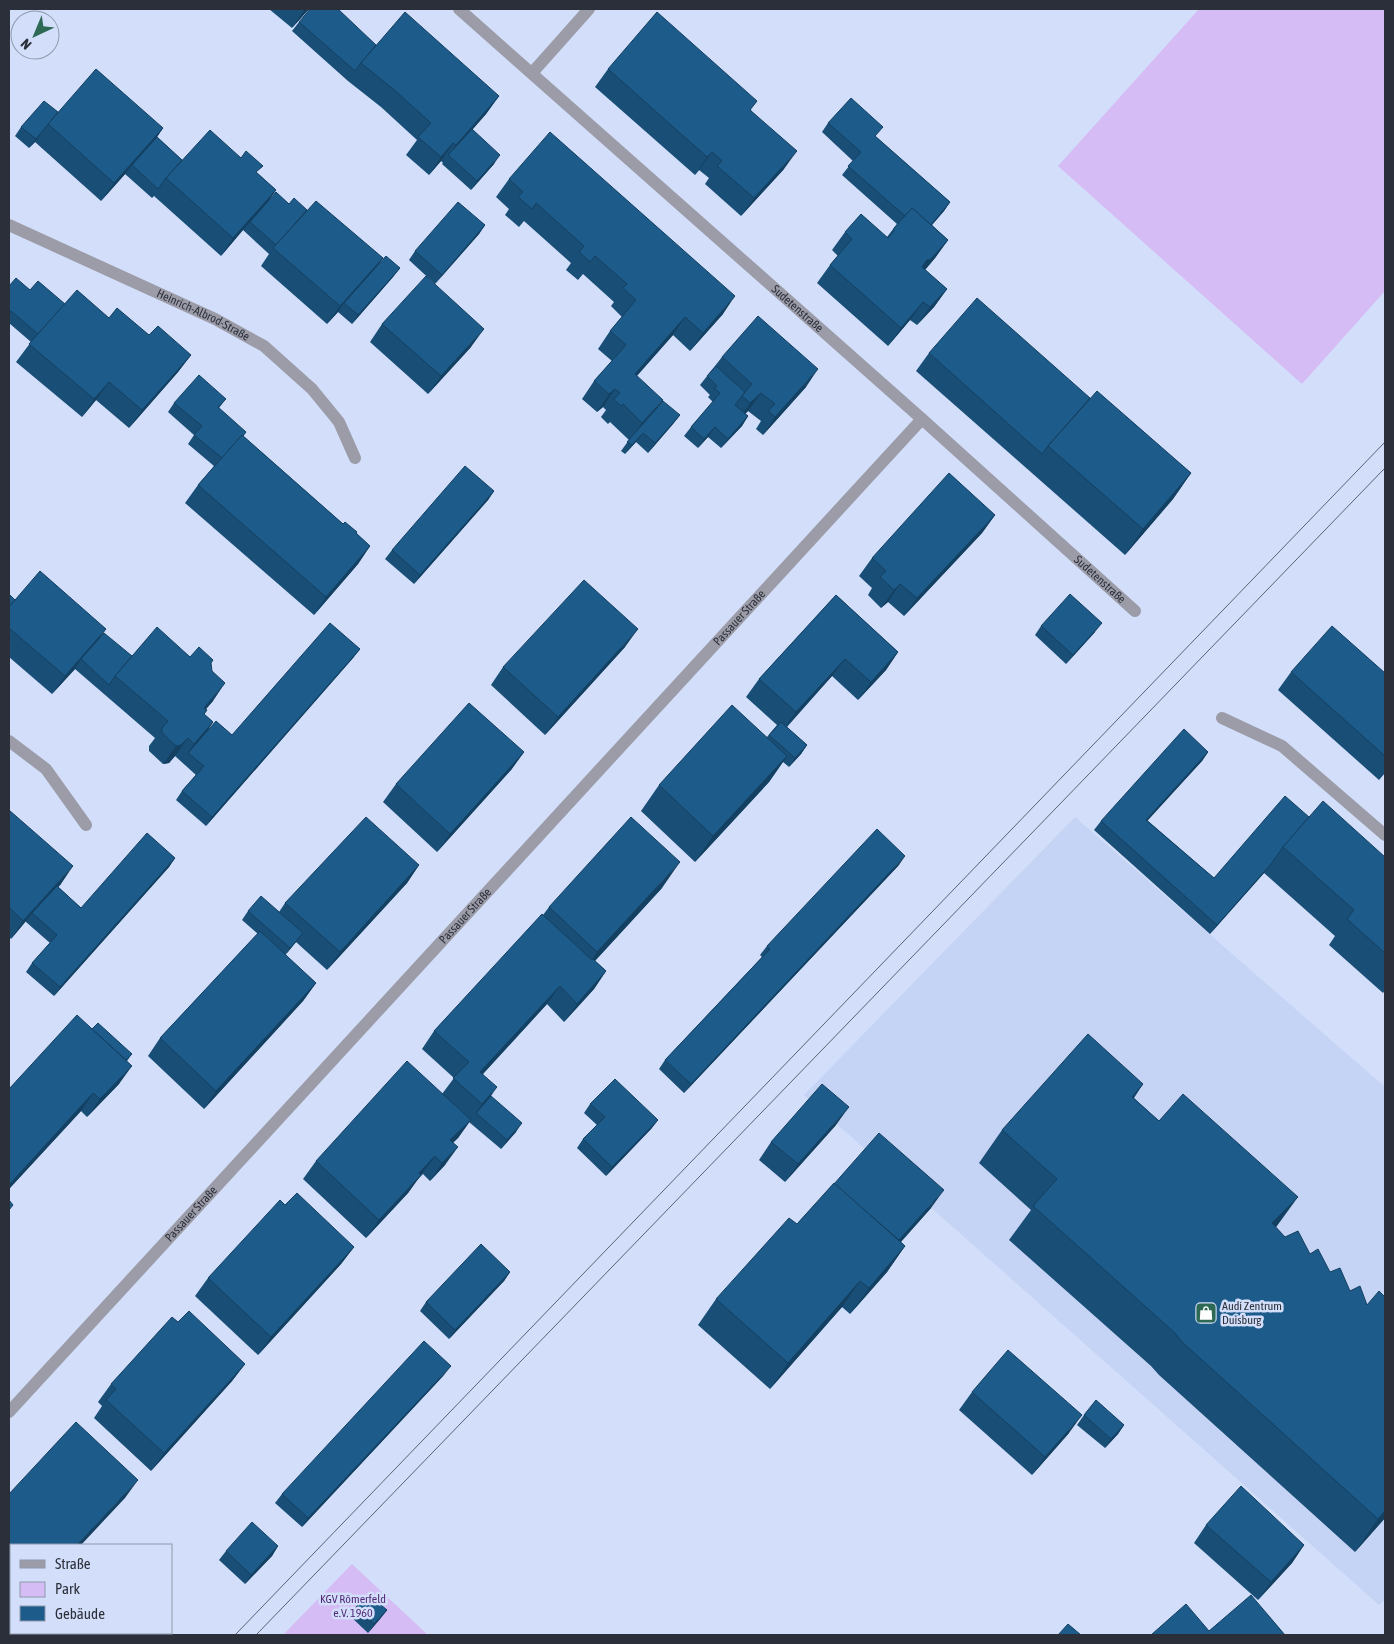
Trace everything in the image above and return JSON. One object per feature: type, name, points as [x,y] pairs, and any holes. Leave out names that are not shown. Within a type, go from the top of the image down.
[{"type":"street","name":"Sudetenstraße","points":[[459,9],[1135,611]]},
{"type":"street","points":[[532,73],[589,9]]},
{"type":"street","name":"Heinrich-Albrod-Straße","points":[[9,225],[215,319],[264,346],[312,389],[339,422],[355,458]]},
{"type":"street","name":"Passauer Straße","points":[[9,1412],[922,420]]},
{"type":"street","points":[[1222,718],[1282,746],[1385,835]]},
{"type":"street","points":[[9,741],[46,769],[86,825]]},
{"type":"shaded area","points":[[1075,817],[1385,1087],[1385,1600],[1379,1605],[804,1095]]},
{"type":"green space","points":[[1199,9],[1385,9],[1385,291],[1302,384],[1058,166]]},
{"type":"green space","name":"KGV Römerfeld e.V. 1960","points":[[352,1564],[428,1635],[283,1635]]},
{"type":"building","points":[[310,9],[338,9],[376,45],[355,71],[299,22]]},
{"type":"building","points":[[405,12],[499,96],[456,145],[453,143],[441,157],[418,137],[431,123],[361,63]]},
{"type":"building","points":[[657,12],[757,101],[750,110],[797,151],[754,198],[717,166],[722,161],[712,152],[707,157],[608,69]]},
{"type":"building","points":[[96,69],[163,128],[114,183],[48,124]]},
{"type":"building","points":[[851,98],[883,127],[875,136],[950,202],[931,225],[912,208],[905,216],[848,166],[861,152],[828,123]]},
{"type":"building","points":[[44,101],[58,112],[36,139],[21,127]]},
{"type":"building","points":[[472,129],[500,155],[477,181],[448,155]]},
{"type":"building","points":[[210,130],[241,158],[246,151],[263,166],[256,172],[276,190],[233,238],[166,178]]},
{"type":"building","points":[[550,132],[735,296],[703,333],[685,317],[635,374],[663,400],[642,423],[623,404],[621,406],[614,399],[620,393],[615,389],[609,394],[594,381],[626,345],[610,331],[636,300],[623,288],[627,284],[595,256],[590,262],[579,252],[584,246],[536,203],[532,209],[518,197],[523,192],[509,179]]},
{"type":"building","points":[[157,137],[182,160],[158,189],[132,165]]},
{"type":"building","points":[[276,192],[289,204],[294,198],[307,210],[276,245],[250,222]]},
{"type":"building","points":[[316,201],[383,258],[340,306],[273,248]]},
{"type":"building","points":[[458,202],[485,225],[442,275],[415,251]]},
{"type":"building","points":[[912,208],[948,240],[922,267],[947,289],[930,307],[923,302],[901,328],[830,265],[852,239],[845,232],[861,214],[888,238],[894,231],[894,228]]},
{"type":"building","points":[[386,256],[400,268],[358,315],[344,303]]},
{"type":"building","points":[[426,276],[484,329],[441,376],[382,324]]},
{"type":"building","points":[[16,278],[30,290],[38,281],[65,304],[38,334],[11,311],[9,314],[9,286]]},
{"type":"building","points":[[77,290],[109,318],[117,308],[149,335],[158,326],[191,355],[142,410],[109,382],[94,399],[29,344]]},
{"type":"building","points":[[977,298],[1090,398],[1042,454],[929,353]]},
{"type":"building","points":[[758,316],[818,369],[775,417],[768,411],[775,404],[761,393],[750,403],[742,396],[752,384],[722,357]]},
{"type":"building","points":[[716,366],[745,392],[735,405],[748,416],[728,439],[715,427],[704,439],[691,427],[720,393],[714,388],[717,386],[707,376]]},
{"type":"building","points":[[199,375],[226,399],[218,407],[246,432],[222,458],[194,435],[202,426],[174,403]]},
{"type":"building","points":[[1097,391],[1191,473],[1143,529],[1048,446]]},
{"type":"building","points":[[663,401],[680,415],[655,443],[643,433],[632,445],[627,442]]},
{"type":"building","points":[[242,435],[343,524],[345,522],[357,532],[370,546],[326,597],[198,485]]},
{"type":"building","points":[[465,466],[494,491],[420,575],[392,550]]},
{"type":"building","points":[[949,473],[995,515],[917,598],[900,584],[894,590],[880,577],[886,571],[872,558]]},
{"type":"building","points":[[40,571],[106,629],[65,676],[9,628],[9,607]]},
{"type":"building","points":[[584,580],[638,629],[558,717],[503,667]]},
{"type":"building","points":[[9,594],[15,600],[9,607]]},
{"type":"building","points":[[1070,594],[1102,623],[1073,655],[1041,626]]},
{"type":"building","points":[[836,595],[898,652],[871,682],[845,659],[796,712],[759,679]]},
{"type":"building","points":[[330,623],[360,649],[212,817],[182,791],[204,766],[188,753],[216,721],[232,735]]},
{"type":"building","points":[[1332,626],[1385,673],[1385,756],[1291,672]]},
{"type":"building","points":[[157,627],[190,657],[199,647],[213,660],[211,663],[212,671],[225,683],[204,708],[207,710],[204,714],[213,722],[194,744],[188,738],[181,745],[176,746],[162,733],[162,728],[168,721],[115,676]]},
{"type":"building","points":[[104,633],[132,656],[109,685],[81,659]]},
{"type":"building","points":[[469,703],[524,752],[450,834],[396,784]]},
{"type":"building","points":[[732,705],[787,756],[713,836],[659,785]]},
{"type":"building","points":[[781,722],[807,745],[795,758],[769,735]]},
{"type":"building","points":[[1184,729],[1208,752],[1146,820],[1214,878],[1285,796],[1309,817],[1271,864],[1217,925],[1101,821]]},
{"type":"building","points":[[1323,801],[1385,857],[1385,953],[1347,919],[1354,910],[1283,847]]},
{"type":"building","points":[[9,810],[73,866],[23,921],[9,907]]},
{"type":"building","points":[[366,817],[419,865],[340,952],[285,903]]},
{"type":"building","points":[[631,817],[680,862],[597,952],[549,907]]},
{"type":"building","points":[[877,829],[905,856],[691,1084],[665,1060],[770,949],[767,946]]},
{"type":"building","points":[[147,833],[175,858],[60,987],[32,963],[57,935],[32,913],[57,886],[81,908]]},
{"type":"building","points":[[261,896],[303,933],[290,948],[248,911]]},
{"type":"building","points":[[542,914],[606,971],[577,1004],[559,987],[480,1072],[497,1087],[482,1104],[453,1078],[469,1062],[434,1031]]},
{"type":"building","points":[[260,931],[316,983],[216,1091],[160,1038]]},
{"type":"building","points":[[77,1015],[132,1066],[100,1099],[93,1093],[9,1185],[9,1089]]},
{"type":"building","points":[[98,1023],[132,1054],[126,1060],[92,1029]]},
{"type":"building","name":"Audi Zentrum Duisburg","points":[[1088,1034],[1143,1084],[1132,1097],[1159,1121],[1183,1094],[1298,1197],[1272,1223],[1285,1237],[1298,1231],[1310,1254],[1318,1249],[1330,1272],[1340,1268],[1350,1291],[1360,1286],[1367,1305],[1379,1291],[1385,1297],[1385,1511],[1378,1519],[1033,1206],[1057,1179],[1002,1130]]},
{"type":"building","points":[[407,1061],[471,1120],[450,1140],[458,1147],[442,1163],[435,1156],[419,1173],[421,1175],[379,1220],[316,1161]]},
{"type":"building","points":[[615,1079],[658,1120],[612,1167],[583,1139],[605,1117],[590,1104]]},
{"type":"building","points":[[822,1084],[849,1107],[798,1164],[771,1142]]},
{"type":"building","points":[[491,1096],[522,1123],[507,1140],[476,1113]]},
{"type":"building","points":[[879,1133],[944,1190],[899,1240],[834,1184]]},
{"type":"building","points":[[834,1183],[905,1246],[869,1288],[860,1281],[788,1363],[716,1299],[789,1218],[797,1224]]},
{"type":"building","points":[[297,1193],[354,1247],[271,1337],[208,1278],[280,1200],[285,1205]]},
{"type":"building","points":[[9,1200],[13,1205],[9,1210]]},
{"type":"building","points":[[481,1244],[510,1272],[455,1330],[426,1302]]},
{"type":"building","points":[[189,1311],[245,1364],[164,1453],[106,1400],[116,1389],[111,1384],[172,1317],[178,1322]]},
{"type":"building","points":[[424,1341],[451,1366],[308,1518],[282,1494]]},
{"type":"building","points":[[1008,1350],[1082,1415],[1045,1457],[972,1392]]},
{"type":"building","points":[[1096,1400],[1124,1425],[1111,1439],[1084,1415]]},
{"type":"building","points":[[76,1422],[138,1480],[78,1544],[10,1544],[9,1620],[9,1494]]},
{"type":"building","points":[[1241,1486],[1304,1545],[1271,1582],[1206,1525]]},
{"type":"building","points":[[252,1522],[278,1546],[251,1575],[226,1551]]},
{"type":"building","points":[[368,1594],[387,1610],[374,1624],[356,1607]]},
{"type":"building","points":[[1251,1595],[1285,1635],[1151,1635],[1186,1604],[1209,1631]]},
{"type":"building","points":[[1068,1624],[1081,1635],[1058,1635]]},
{"type":"tram line","points":[[235,1635],[1385,442]]},
{"type":"tram line","points":[[256,1635],[1385,468]]},
{"type":"place","name":"Audi Zentrum Duisburg","points":[[1206,1313]]}]
